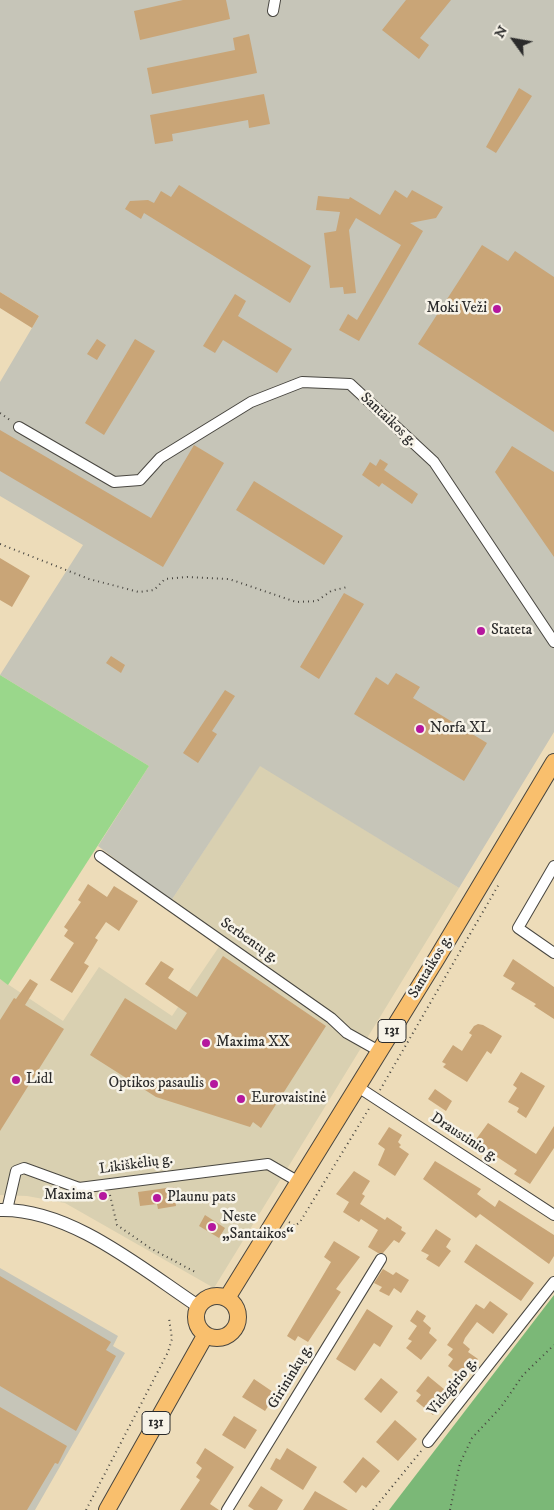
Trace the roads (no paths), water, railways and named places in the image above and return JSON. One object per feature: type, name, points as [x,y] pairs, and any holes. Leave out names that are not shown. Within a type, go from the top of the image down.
[{"type":"main road","name":"Santaikos g.","points":[[227,1298],[554,762]]},
{"type":"main road","points":[[211,1297],[227,1298],[233,1303],[239,1317],[234,1332],[220,1339],[205,1336],[200,1331],[195,1319],[198,1306],[211,1297]]},
{"type":"main road","name":"131","points":[[107,1510],[205,1336]]},
{"type":"street","name":"Santaikos g.","points":[[19,427],[114,482],[140,480],[160,458],[251,402],[302,382],[350,384],[434,462],[554,642]]},
{"type":"street","name":"Serbentų g.","points":[[100,856],[323,1013],[347,1033],[379,1051]]},
{"type":"street","points":[[554,866],[518,928],[554,953]]},
{"type":"street","name":"Draustinio g.","points":[[358,1086],[554,1215]]},
{"type":"street","name":"Likiškėlių g.","points":[[198,1306],[75,1227],[44,1215],[3,1210],[16,1171],[24,1168],[79,1188],[87,1188],[268,1164],[299,1182]]},
{"type":"street","name":"Girininkų g.","points":[[227,1510],[381,1259]]},
{"type":"street","name":"Vidzgirio g.","points":[[428,1442],[554,1282]]},
{"type":"place","name":"Moki Veži","points":[[497,309]]},
{"type":"place","name":"Stateta","points":[[481,631]]},
{"type":"place","name":"Norfa XL","points":[[420,729]]},
{"type":"place","name":"Maxima XX","points":[[206,1043]]},
{"type":"place","name":"Lidl","points":[[16,1080]]},
{"type":"place","name":"Optikos pasaulis","points":[[214,1084]]},
{"type":"place","name":"Eurovaistinė","points":[[241,1099]]},
{"type":"place","name":"Maxima","points":[[103,1196]]},
{"type":"place","name":"Plaunu pats","points":[[157,1198]]},
{"type":"place","name":"Neste „Santaikos“","points":[[212,1227]]}]
